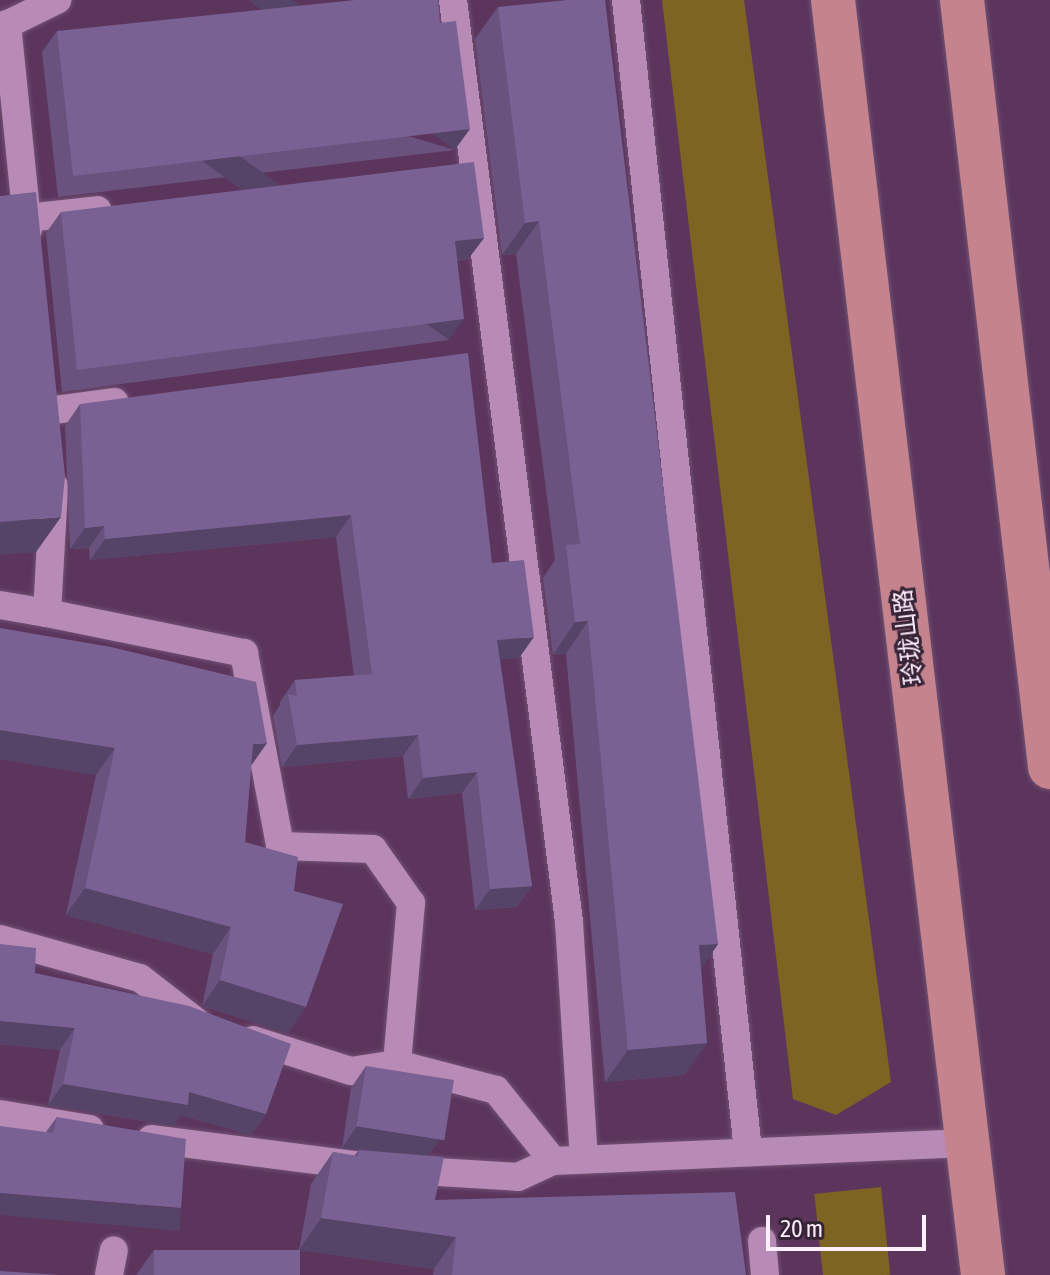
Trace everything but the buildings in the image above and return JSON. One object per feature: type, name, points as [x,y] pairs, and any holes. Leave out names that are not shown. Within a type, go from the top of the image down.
[{"type":"main road","name":"玲珑山路","points":[[833,0],[983,1275]]},
{"type":"main road","points":[[962,0],[1050,767]]},
{"type":"lane","points":[[31,263],[3,26],[57,0]]},
{"type":"lane","points":[[453,0],[569,922],[584,1159]]},
{"type":"lane","points":[[626,0],[748,1152]]},
{"type":"lane","points":[[443,168],[473,165]]},
{"type":"lane","points":[[27,218],[135,205]]},
{"type":"lane","points":[[466,355],[497,351]]},
{"type":"lane","points":[[44,382],[57,511],[47,613]]},
{"type":"lane","points":[[47,411],[140,399]]},
{"type":"lane","points":[[0,605],[244,653],[280,846],[373,849],[411,903],[397,1064]]},
{"type":"lane","points":[[0,939],[140,978],[192,1021],[337,1066],[397,1064],[496,1090],[553,1161]]},
{"type":"lane","points":[[0,1114],[249,1156],[475,1177],[518,1177],[553,1161],[967,1143]]},
{"type":"lane","points":[[762,1241],[765,1275]]},
{"type":"shaded area","points":[[662,0],[744,0],[891,1082],[836,1115],[793,1099]]},
{"type":"shaded area","points":[[881,1187],[890,1275],[823,1275],[814,1194]]}]
